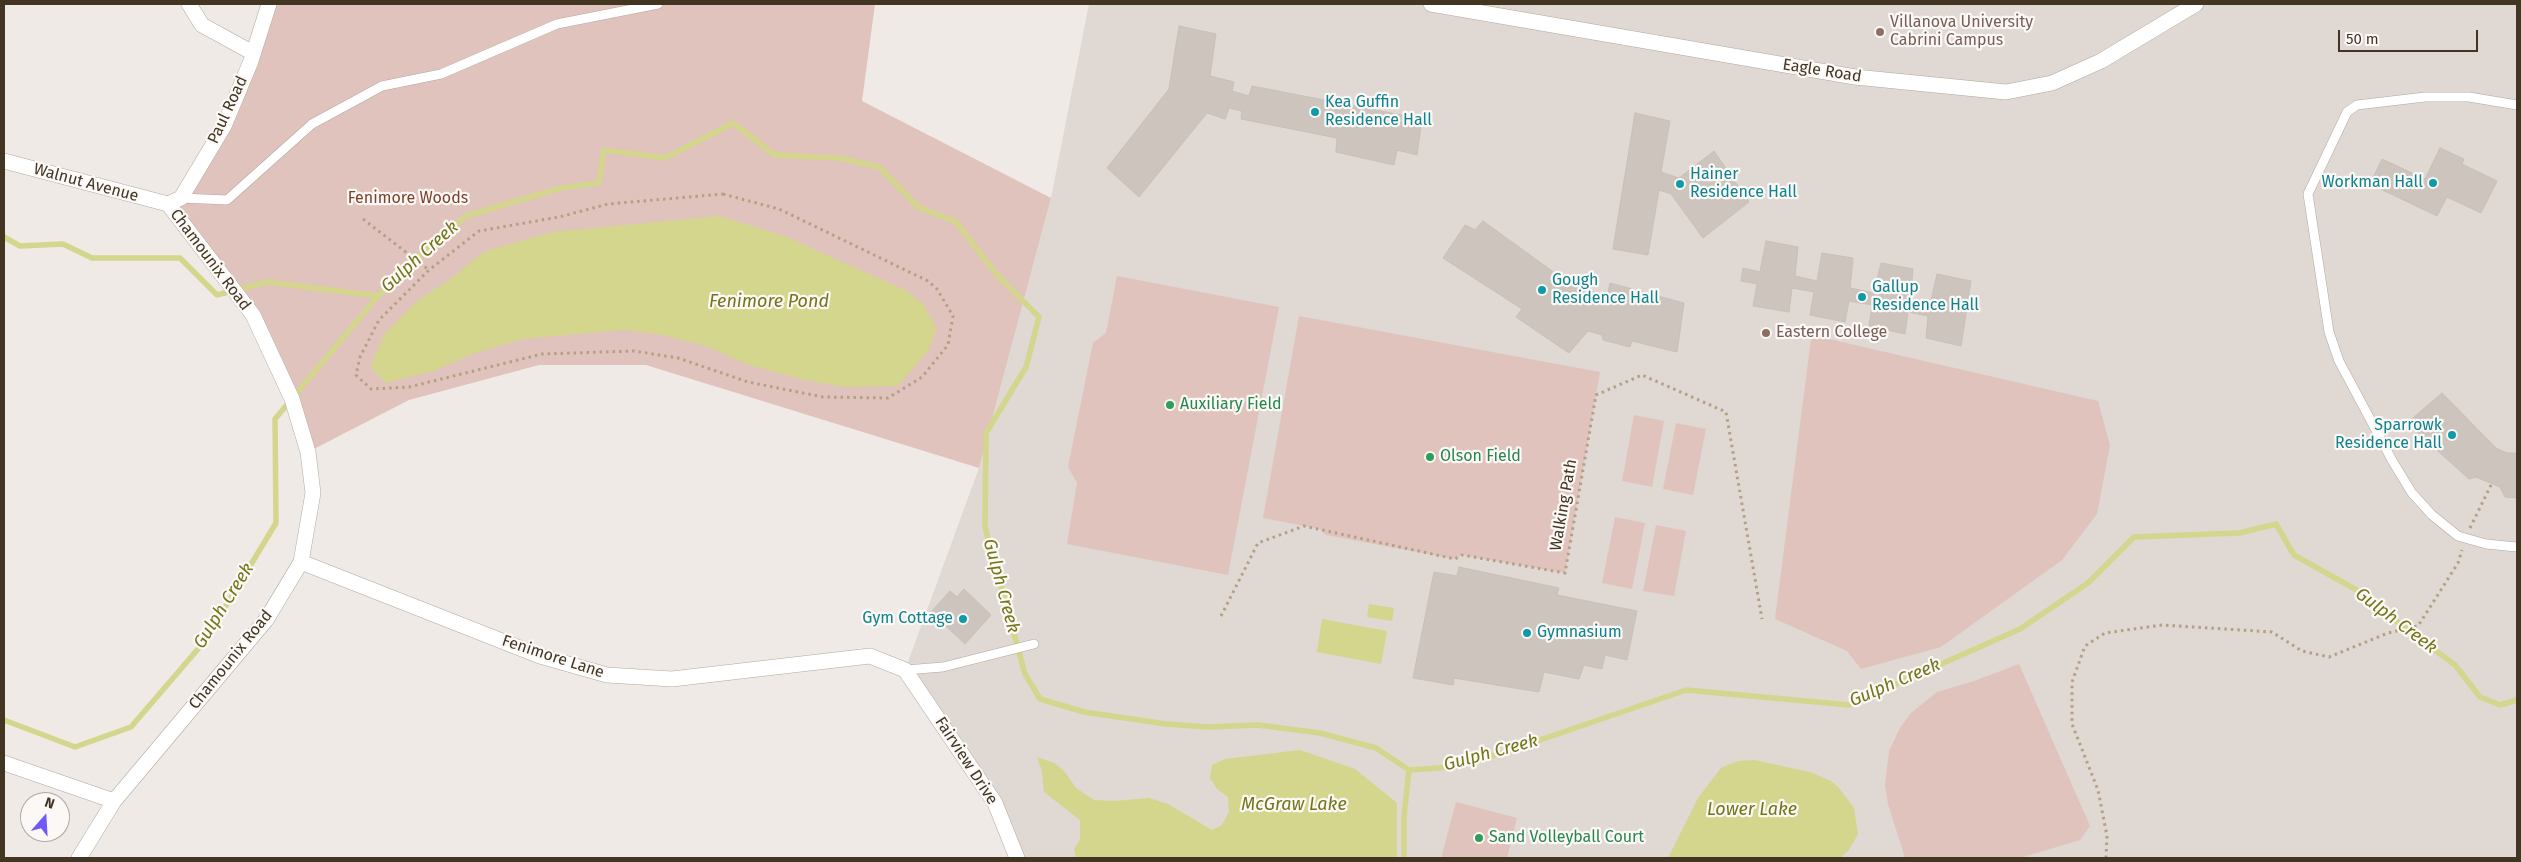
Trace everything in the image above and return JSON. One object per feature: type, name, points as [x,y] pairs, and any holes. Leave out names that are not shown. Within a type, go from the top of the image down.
[{"type":"street","points":[[189,4],[202,25],[254,53]]},
{"type":"street","name":"Paul Road","points":[[174,201],[224,126],[254,53],[269,4]]},
{"type":"street","name":"Eagle Road","points":[[1431,4],[1854,77],[2006,92],[2052,83],[2101,61],[2196,4]]},
{"type":"street","name":"Walnut Avenue","points":[[4,161],[174,201]]},
{"type":"street","name":"Chamounix Road","points":[[79,858],[114,801],[266,620],[301,562],[314,493],[308,452],[292,399],[252,316],[174,201]]},
{"type":"street","name":"Fenimore Lane","points":[[301,562],[540,656],[607,676],[672,679],[870,656],[905,670]]},
{"type":"street","name":"Fairview Drive","points":[[905,670],[995,803],[1017,858]]},
{"type":"street","points":[[4,763],[114,801]]},
{"type":"lane","points":[[174,201],[227,200],[312,124],[382,86],[441,74],[558,24],[658,4]]},
{"type":"lane","points":[[2517,105],[2469,97],[2425,97],[2356,105],[2347,112],[2308,194],[2327,325],[2339,361],[2412,493],[2432,516],[2458,536],[2486,544],[2517,548]]},
{"type":"lane","points":[[905,670],[943,667],[996,652],[1034,644]]},
{"type":"path","points":[[723,194],[779,209],[928,281],[937,289],[954,316],[948,345],[922,377],[888,398],[823,397],[748,382],[678,358],[634,351],[542,354],[409,387],[371,389],[356,375],[360,357],[379,320],[429,270],[478,231],[560,218],[608,204],[723,194]]},
{"type":"path","points":[[363,219],[429,270]]},
{"type":"path","name":"Walking Path","points":[[1221,616],[1258,543],[1304,526],[1455,559],[1462,555],[1565,573],[1596,396],[1642,375],[1726,412],[1762,619]]},
{"type":"path","points":[[2106,858],[2108,836],[2098,790],[2072,724],[2072,682],[2085,646],[2105,633],[2162,625],[2272,632],[2302,651],[2329,657],[2388,633],[2418,626],[2458,563],[2466,538],[2492,484]]},
{"type":"shaded area","name":"Eastern College","points":[[1089,4],[2517,4],[2517,858],[1017,858],[995,803],[905,670],[979,468],[1051,198]]},
{"type":"green space","name":"Fenimore Woods","points":[[269,4],[875,4],[862,101],[1051,198],[979,468],[646,365],[539,365],[409,400],[308,452],[253,315],[168,204],[224,126]]},
{"type":"green space","name":"Auxiliary Field","points":[[1117,276],[1279,307],[1228,575],[1067,544],[1077,483],[1068,467],[1093,343],[1106,333]]},
{"type":"green space","name":"Olson Field","points":[[1299,316],[1600,372],[1565,573],[1462,555],[1455,559],[1326,535],[1320,529],[1263,518]]},
{"type":"green space","points":[[1820,337],[2098,401],[2110,445],[2097,514],[2062,560],[1941,647],[1861,669],[1847,651],[1775,619],[1811,339]]},
{"type":"green space","points":[[1634,415],[1664,421],[1652,487],[1622,481]]},
{"type":"green space","points":[[1676,423],[1706,429],[1693,495],[1663,489]]},
{"type":"green space","points":[[1615,517],[1645,523],[1632,589],[1602,583]]},
{"type":"green space","points":[[1656,525],[1686,531],[1674,596],[1643,591]]},
{"type":"green space","points":[[2019,664],[2090,826],[2080,840],[2020,858],[1905,858],[1888,804],[1885,785],[1889,751],[1900,728],[1911,713],[1937,692],[1974,681]]},
{"type":"green space","name":"Sand Volleyball Court","points":[[1456,802],[1517,818],[1507,858],[1441,858]]},
{"type":"water","name":"Fenimore Pond","points":[[719,216],[784,236],[907,291],[924,305],[937,329],[927,352],[898,386],[844,387],[801,379],[749,365],[706,346],[658,334],[622,330],[523,339],[475,353],[433,371],[386,383],[370,367],[385,333],[416,302],[452,278],[483,252],[552,232]]},
{"type":"water","points":[[1369,604],[1394,608],[1392,621],[1367,617]]},
{"type":"water","points":[[1322,619],[1387,631],[1381,664],[1317,652]]},
{"type":"water","name":"McGraw Lake","points":[[1300,750],[1355,769],[1397,803],[1397,858],[1076,858],[1074,850],[1080,839],[1080,820],[1044,792],[1042,772],[1037,757],[1054,763],[1064,771],[1076,788],[1094,800],[1115,801],[1149,798],[1168,804],[1212,830],[1222,825],[1229,812],[1228,797],[1217,789],[1210,778],[1212,765],[1225,759]]},
{"type":"water","name":"Lower Lake","points":[[1754,760],[1810,772],[1831,781],[1838,787],[1854,808],[1858,834],[1849,850],[1840,858],[1668,858],[1698,798],[1721,768],[1738,761]]},
{"type":"building","name":"Kea Guffin Residence Hall","points":[[1179,26],[1216,34],[1210,76],[1234,82],[1232,91],[1249,96],[1252,86],[1422,119],[1417,155],[1397,150],[1394,165],[1336,152],[1337,138],[1241,119],[1242,111],[1229,108],[1225,119],[1207,113],[1139,197],[1107,168],[1169,89]]},
{"type":"building","name":"Hainer Residence Hall","points":[[1635,113],[1670,121],[1661,172],[1679,178],[1714,151],[1749,202],[1703,238],[1671,194],[1659,190],[1648,255],[1613,249]]},
{"type":"building","name":"Workman Hall","points":[[2440,148],[2464,159],[2462,164],[2497,181],[2481,213],[2447,197],[2437,216],[2370,184],[2382,159],[2425,179]]},
{"type":"building","name":"Gough Residence Hall","points":[[1483,221],[1570,284],[1577,279],[1599,296],[1607,297],[1610,283],[1684,303],[1677,352],[1632,341],[1630,347],[1603,340],[1602,335],[1588,331],[1569,353],[1516,317],[1522,309],[1443,258],[1465,225],[1475,230]]},
{"type":"building","name":"Gallup Residence Hall","points":[[1766,241],[1798,247],[1795,276],[1817,281],[1822,253],[1853,258],[1850,288],[1874,293],[1881,263],[1913,269],[1910,301],[1930,305],[1937,274],[1971,281],[1961,346],[1926,338],[1928,316],[1908,312],[1905,334],[1869,326],[1872,305],[1849,301],[1845,322],[1810,315],[1814,292],[1792,288],[1789,312],[1753,306],[1757,284],[1741,281],[1743,268],[1760,272]]},
{"type":"building","name":"Sparrowk Residence Hall","points":[[2442,393],[2496,448],[2507,453],[2517,453],[2517,498],[2505,497],[2500,487],[2476,477],[2469,479],[2407,423]]},
{"type":"building","name":"Gymnasium","points":[[1459,567],[1559,588],[1557,595],[1637,611],[1627,660],[1605,655],[1602,669],[1584,665],[1579,679],[1544,672],[1539,692],[1454,678],[1453,685],[1413,678],[1434,572],[1457,576]]},
{"type":"building","name":"Gym Cottage","points":[[964,589],[991,615],[965,644],[931,612],[950,591],[957,597]]},
{"type":"waterway","name":"Gulph Creek","points":[[4,720],[75,747],[131,727],[204,642],[276,523],[275,419],[378,296],[405,268],[466,216],[561,188],[599,183],[604,150],[665,158],[733,123],[775,155],[839,158],[879,167],[918,207],[956,222],[997,275],[1039,317],[1026,367],[986,433],[985,527],[1025,674],[1040,699],[1084,712],[1166,724],[1208,727],[1258,725],[1320,733],[1376,748],[1409,770],[1452,767],[1499,754],[1686,690],[1849,705],[2020,629],[2088,583],[2134,537],[2239,533],[2276,524],[2294,555],[2371,598],[2395,620],[2455,665],[2480,697],[2500,705],[2517,700]]},
{"type":"waterway","points":[[4,237],[20,246],[63,244],[92,258],[180,258],[217,295],[267,282],[378,296]]},
{"type":"waterway","points":[[1404,858],[1404,816],[1409,770]]},
{"type":"place","name":"Villanova University Cabrini Campus","points":[[1880,32]]},
{"type":"place","name":"Kea Guffin Residence Hall","points":[[1315,112]]},
{"type":"place","name":"Workman Hall","points":[[2433,183]]},
{"type":"place","name":"Hainer Residence Hall","points":[[1680,184]]},
{"type":"place","name":"Gough Residence Hall","points":[[1542,290]]},
{"type":"place","name":"Gallup Residence Hall","points":[[1862,297]]},
{"type":"place","name":"Eastern College","points":[[1766,333]]},
{"type":"place","name":"Auxiliary Field","points":[[1170,405]]},
{"type":"place","name":"Sparrowk Residence Hall","points":[[2452,435]]},
{"type":"place","name":"Olson Field","points":[[1430,457]]},
{"type":"place","name":"Gym Cottage","points":[[963,619]]},
{"type":"place","name":"Gymnasium","points":[[1527,633]]},
{"type":"place","name":"Sand Volleyball Court","points":[[1479,838]]}]
